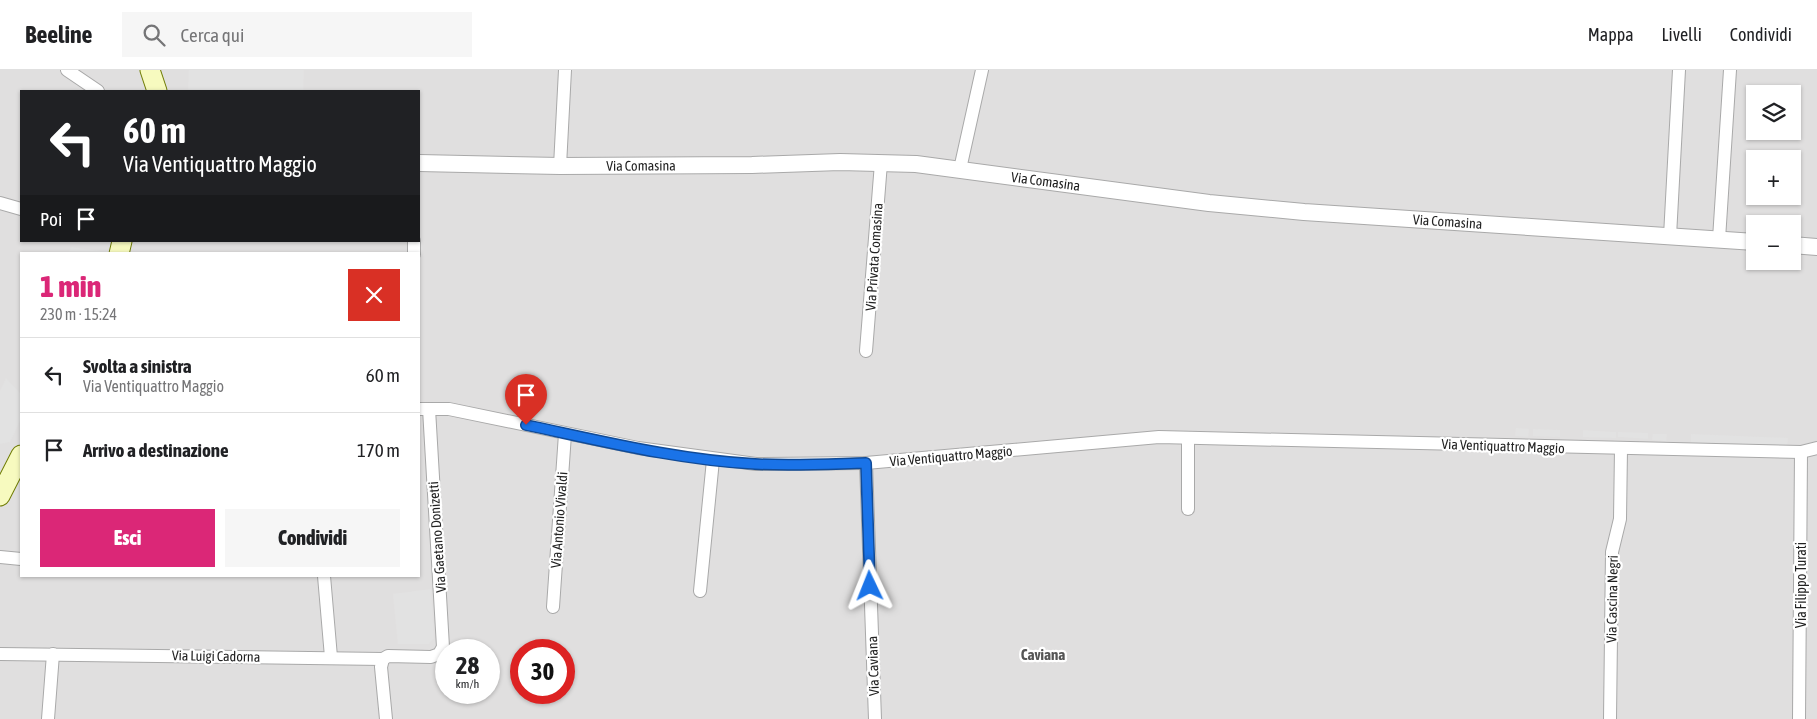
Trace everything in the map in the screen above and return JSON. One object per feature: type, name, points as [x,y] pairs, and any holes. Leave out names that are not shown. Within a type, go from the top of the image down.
[{"type":"main road","points":[[0,496],[4,478],[20,458]]},
{"type":"street","points":[[67,70],[97,90]]},
{"type":"street","points":[[560,166],[565,70]]},
{"type":"street","points":[[960,169],[982,70]]},
{"type":"street","points":[[1670,236],[1679,70]]},
{"type":"street","points":[[1719,239],[1730,70]]},
{"type":"street","name":"Via Comasina","points":[[420,163],[560,166],[881,163],[960,169],[1209,203],[1294,211],[1746,241]]},
{"type":"street","name":"Via Privata Comasina","points":[[866,351],[881,163]]},
{"type":"street","points":[[0,203],[20,209]]},
{"type":"street","points":[[1801,246],[1817,247]]},
{"type":"street","name":"Via Ventiquattro Maggio","points":[[424,409],[450,409],[638,448],[713,460],[756,464],[866,463],[1120,441],[1188,438],[1801,452],[1817,448]]},
{"type":"street","name":"Via Gaetano Donizetti","points":[[424,409],[444,647],[439,654],[431,657]]},
{"type":"street","name":"Via Antonio Vivaldi","points":[[552,607],[565,434]]},
{"type":"street","points":[[1188,438],[1188,509]]},
{"type":"street","name":"Via Cascina Negri","points":[[1610,719],[1612,552],[1620,519],[1621,449]]},
{"type":"street","name":"Via Filippo Turati","points":[[1799,719],[1801,452]]},
{"type":"street","points":[[700,591],[713,460]]},
{"type":"street","name":"Via Caviana","points":[[866,463],[876,719]]},
{"type":"street","points":[[0,557],[20,559]]},
{"type":"street","points":[[324,577],[331,657]]},
{"type":"street","name":"Via Luigi Cadorna","points":[[0,654],[383,659],[388,656],[431,657]]},
{"type":"street","points":[[48,719],[53,654]]},
{"type":"street","points":[[383,659],[381,667],[386,719]]},
{"type":"shaded area","points":[[0,70],[1817,70],[1817,719],[0,719]]},
{"type":"shaded area","points":[[189,70],[304,70],[303,90],[188,90]]},
{"type":"shaded area","points":[[71,247],[107,252],[69,252]]},
{"type":"shaded area","points":[[6,378],[20,393],[20,421],[10,442],[0,444],[0,391]]},
{"type":"shaded area","points":[[1516,428],[1529,429],[1528,437],[1515,436]]},
{"type":"shaded area","points":[[1533,429],[1560,430],[1560,437],[1533,436]]},
{"type":"shaded area","points":[[1583,430],[1616,432],[1616,438],[1583,437]]},
{"type":"shaded area","points":[[1618,432],[1648,433],[1648,439],[1618,437]]},
{"type":"shaded area","points":[[1653,434],[1667,434],[1666,441],[1652,440]]},
{"type":"shaded area","points":[[1691,434],[1788,438],[1787,446],[1691,442]]},
{"type":"shaded area","points":[[431,589],[434,638],[429,644],[398,644],[393,594]]},
{"type":"district","name":"Caviana","points":[[1043,654]]},
{"type":"route","points":[[526,425],[638,448],[713,460],[756,464],[866,463],[870,586]]}]
